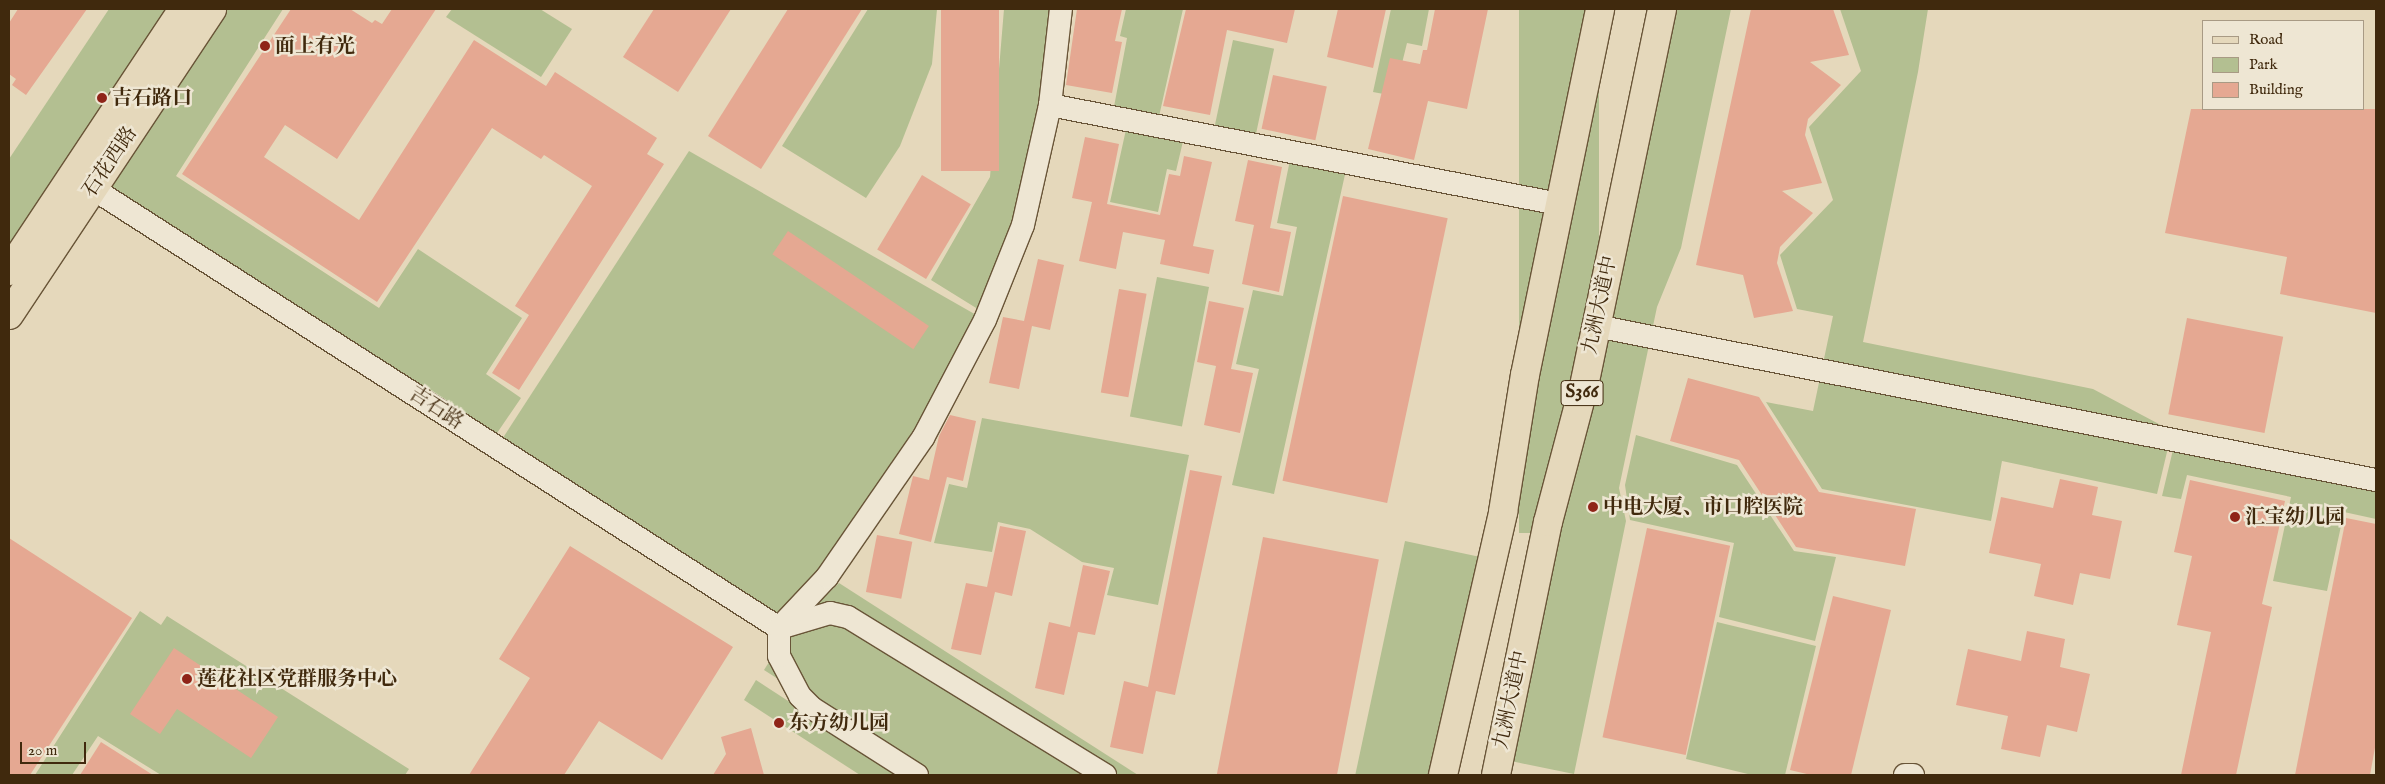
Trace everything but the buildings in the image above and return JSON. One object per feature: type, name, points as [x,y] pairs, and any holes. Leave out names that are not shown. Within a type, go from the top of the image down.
[{"type":"main road","name":"石花西路","points":[[9,271],[183,9]]},
{"type":"main road","name":"石花西路","points":[[9,315],[212,9]]},
{"type":"main road","points":[[1443,775],[1502,520],[1525,375],[1600,9]]},
{"type":"main road","name":"九洲大道中","points":[[1496,775],[1548,522],[1584,386],[1662,9]]},
{"type":"street","points":[[917,775],[812,708],[800,696],[779,656],[779,628],[827,577],[923,438],[985,320],[1023,224],[1050,105],[1061,9]]},
{"type":"street","points":[[1050,105],[1559,204]]},
{"type":"street","name":"吉石路","points":[[92,188],[779,628]]},
{"type":"street","points":[[1596,326],[2376,480]]},
{"type":"street","points":[[779,628],[813,616],[830,613],[848,617],[1105,775]]},
{"type":"street","points":[[1905,775],[1913,775]]},
{"type":"green space","points":[[109,9],[175,9],[9,261],[9,159]]},
{"type":"green space","points":[[221,9],[283,9],[176,176],[379,308],[418,249],[522,318],[486,374],[521,398],[493,439],[103,185]]},
{"type":"green space","points":[[452,9],[540,9],[572,29],[541,77],[446,17]]},
{"type":"green space","points":[[868,9],[937,9],[932,64],[900,146],[866,198],[782,146]]},
{"type":"green space","points":[[1004,9],[1054,9],[1046,103],[1016,223],[981,311],[931,280],[990,177]]},
{"type":"green space","points":[[1126,9],[1183,9],[1158,121],[1113,112],[1127,38],[1120,36]]},
{"type":"green space","points":[[1391,9],[1429,9],[1422,46],[1407,43],[1394,96],[1373,92]]},
{"type":"green space","points":[[1519,9],[1599,9],[1599,533],[1519,533]]},
{"type":"green space","points":[[1654,9],[1731,9],[1681,248],[1657,307],[1619,488],[1626,521],[1574,774],[1501,759]]},
{"type":"green space","points":[[1840,9],[1928,9],[1918,72],[1863,342],[2093,389],[2172,431],[2157,494],[2002,461],[1991,521],[1822,489],[1766,402],[1813,411],[1833,316],[1797,309],[1780,255],[1833,200],[1809,127],[1861,71]]},
{"type":"green space","points":[[1233,40],[1274,49],[1255,138],[1214,129]]},
{"type":"green space","points":[[1127,125],[1184,137],[1176,171],[1167,169],[1158,212],[1110,202]]},
{"type":"green space","points":[[689,151],[985,320],[923,437],[779,627],[497,447]]},
{"type":"green space","points":[[1290,160],[1346,170],[1274,494],[1232,485],[1259,369],[1236,364],[1253,290],[1283,296],[1297,227],[1277,223]]},
{"type":"green space","points":[[1157,277],[1209,287],[1182,427],[1130,416]]},
{"type":"green space","points":[[982,418],[1189,455],[1158,605],[1107,595],[1114,568],[1082,562],[1030,529],[998,522],[992,552],[934,543],[949,484],[967,488]]},
{"type":"green space","points":[[2177,433],[2376,474],[2376,519],[2344,512],[2327,591],[2273,581],[2291,497],[2187,475],[2181,499],[2162,496]]},
{"type":"green space","points":[[1636,435],[1737,465],[1794,551],[1836,557],[1815,641],[1719,617],[1734,543],[1630,520],[1625,485]]},
{"type":"green space","points":[[1405,541],[1480,557],[1434,775],[1355,775]]},
{"type":"green space","points":[[839,583],[1138,775],[928,775],[764,670],[788,632]]},
{"type":"green space","points":[[140,611],[161,625],[167,616],[409,769],[405,775],[161,775],[98,736],[72,775],[35,775]]},
{"type":"green space","points":[[1717,622],[1816,646],[1785,775],[1752,775],[1686,759]]},
{"type":"green space","points":[[756,680],[902,775],[860,775],[744,700]]},
{"type":"place","name":"面上有光","points":[[265,46]]},
{"type":"place","name":"吉石路口","points":[[102,98]]},
{"type":"place","name":"中电大厦、市口腔医院","points":[[1593,507]]},
{"type":"place","name":"汇宝幼儿园","points":[[2235,517]]},
{"type":"place","name":"莲花社区党群服务中心","points":[[187,679]]},
{"type":"place","name":"东方幼儿园","points":[[779,723]]}]
